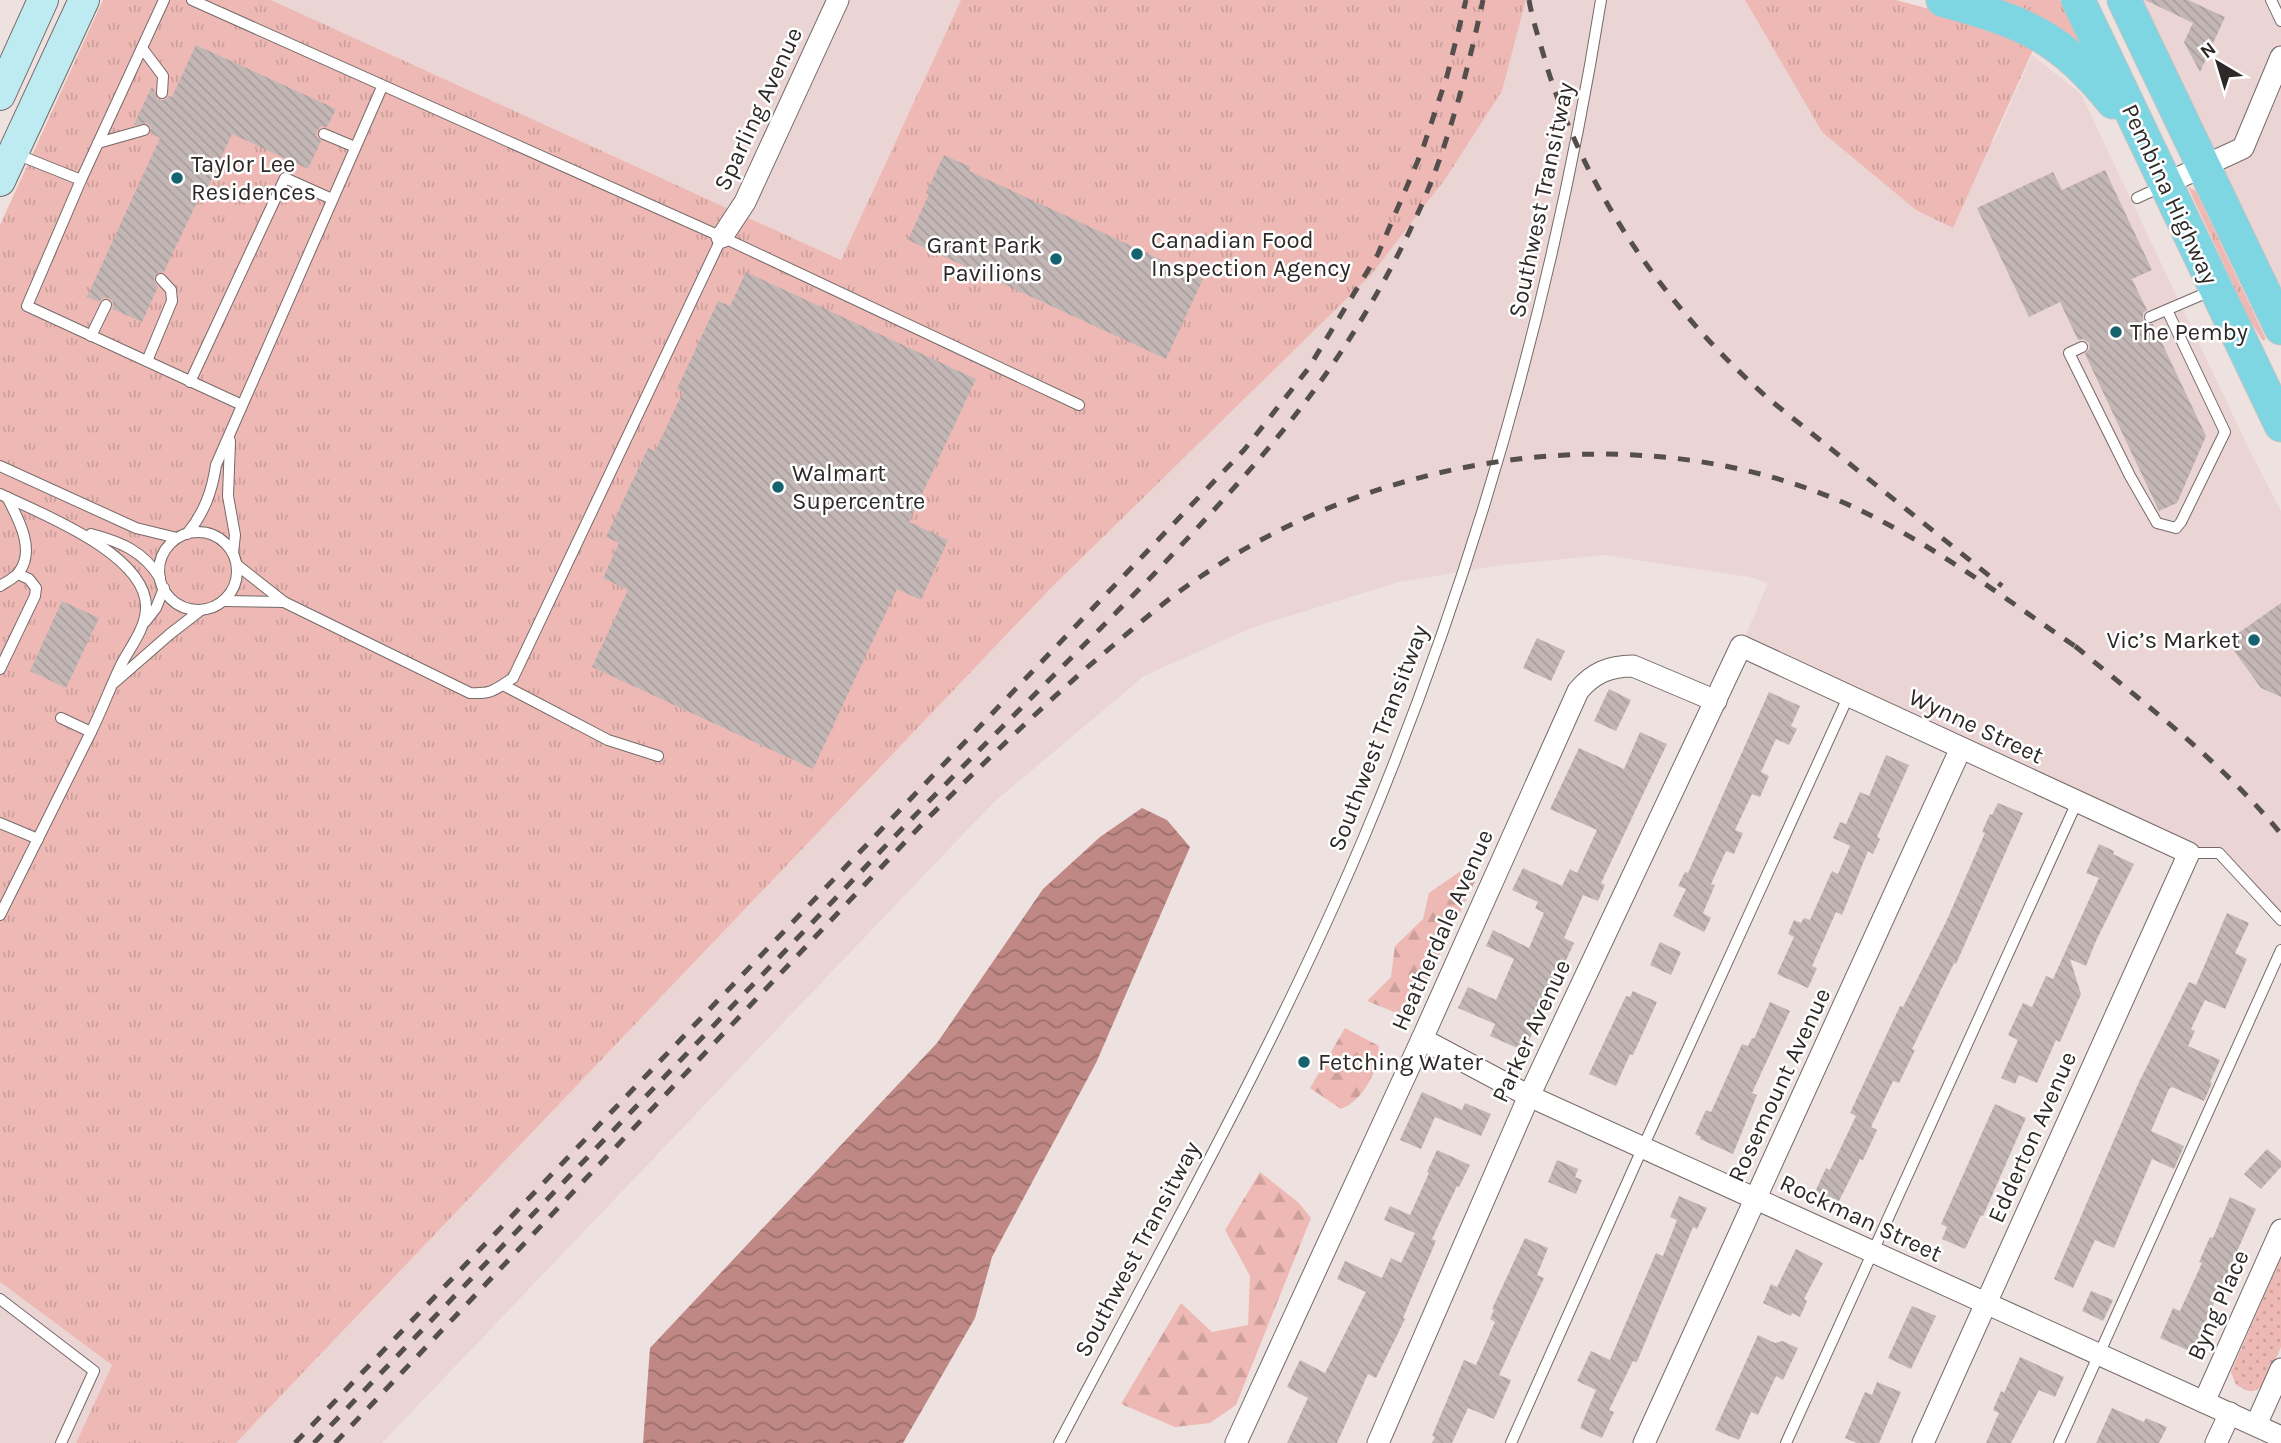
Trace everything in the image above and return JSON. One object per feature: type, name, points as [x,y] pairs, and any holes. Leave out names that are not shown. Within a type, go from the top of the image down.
[{"type":"main road","points":[[0,95],[43,0]]},
{"type":"main road","points":[[0,181],[84,0]]},
{"type":"main road","points":[[1943,0],[2014,22],[2054,42],[2098,83],[2147,144]]},
{"type":"main road","name":"Pembina Highway","points":[[2078,0],[2147,144],[2151,191],[2216,289],[2281,425]]},
{"type":"main road","name":"Pembina Highway","points":[[2124,0],[2281,328]]},
{"type":"street","name":"Sparling Avenue","points":[[722,237],[745,202],[838,0]]},
{"type":"street","points":[[2151,191],[2243,148],[2281,57]]},
{"type":"street","name":"Wynne Street","points":[[1741,646],[2189,853]]},
{"type":"street","name":"Parker Avenue","points":[[1378,1443],[1529,1096],[1741,646]]},
{"type":"street","name":"Heatherdale Avenue","points":[[1236,1443],[1578,691],[1588,679],[1598,673],[1619,666],[1633,666],[1716,701]]},
{"type":"street","name":"Rosemount Avenue","points":[[1644,1443],[1961,748]]},
{"type":"street","name":"Edderton Avenue","points":[[1923,1443],[2189,853]]},
{"type":"street","name":"Rockman Street","points":[[1422,1038],[1529,1096],[2281,1437]]},
{"type":"street","name":"Byng Place","points":[[2204,1402],[2281,1230]]},
{"type":"street","points":[[2256,1425],[2281,1369]]},
{"type":"street","points":[[2216,1443],[2230,1413]]},
{"type":"lane","points":[[164,0],[81,180],[27,306],[242,405]]},
{"type":"lane","points":[[191,0],[722,237],[1079,405]]},
{"type":"lane","name":"Southwest Transitway","points":[[1059,1443],[1306,965],[1362,841],[1425,680],[1481,520],[1535,328],[1581,122],[1601,0]]},
{"type":"lane","points":[[2271,0],[2281,20]]},
{"type":"lane","points":[[142,48],[163,76],[162,93]]},
{"type":"lane","points":[[0,915],[91,732],[120,667],[156,608],[162,583],[161,558],[167,547],[200,518],[213,486],[216,465],[382,87]]},
{"type":"lane","points":[[98,143],[144,130]]},
{"type":"lane","points":[[324,134],[355,147]]},
{"type":"lane","points":[[13,152],[81,180]]},
{"type":"lane","points":[[190,382],[285,178],[332,199]]},
{"type":"lane","points":[[237,565],[285,602],[470,693],[490,694],[513,678],[722,237]]},
{"type":"lane","points":[[147,361],[172,301],[171,290],[161,279]]},
{"type":"lane","points":[[2150,317],[2216,289]]},
{"type":"lane","points":[[91,336],[106,305]]},
{"type":"lane","points":[[2082,347],[2069,352],[2140,496],[2157,523],[2176,528],[2225,432],[2167,310]]},
{"type":"lane","points":[[230,438],[228,496],[234,535],[233,553]]},
{"type":"lane","points":[[0,466],[136,528],[182,536],[202,532],[215,535],[225,542],[237,565],[233,590],[225,600],[214,607],[188,610],[177,604],[150,563],[130,547],[78,531]]},
{"type":"lane","points":[[3,495],[78,531],[110,550],[141,588],[147,607],[144,624]]},
{"type":"lane","points":[[0,586],[18,573],[26,558],[20,521],[3,495]]},
{"type":"lane","points":[[0,669],[35,596],[36,588],[29,579],[18,573]]},
{"type":"lane","points":[[225,600],[285,602]]},
{"type":"lane","points":[[115,682],[201,610]]},
{"type":"lane","points":[[503,685],[608,740],[658,756]]},
{"type":"lane","points":[[1511,1443],[1849,695]]},
{"type":"lane","points":[[61,718],[91,732]]},
{"type":"lane","points":[[1786,1443],[2077,802]]},
{"type":"lane","points":[[0,822],[38,839]]},
{"type":"lane","points":[[2189,853],[2219,853],[2281,920]]},
{"type":"lane","points":[[2059,1443],[2281,950]]},
{"type":"lane","points":[[0,1299],[94,1371],[61,1443]]},
{"type":"shaded area","points":[[271,0],[961,0],[841,260]]},
{"type":"shaded area","points":[[1526,0],[1745,0],[1822,132],[1994,141],[2032,55],[2081,94],[2281,511],[2281,920],[2219,853],[2189,853],[1741,646],[1768,583],[1749,577],[1604,555],[1503,565],[1399,582],[1251,628],[1144,676],[992,804],[382,1443],[236,1443],[1050,589],[1371,275],[1446,178],[1502,91]]},
{"type":"shaded area","points":[[2124,0],[2271,0],[2281,21],[2281,328]]},
{"type":"shaded area","points":[[0,1282],[112,1365],[76,1443],[0,1443]]},
{"type":"green space","points":[[103,0],[271,0],[841,260],[961,0],[1526,0],[1502,91],[1446,178],[1371,275],[1050,589],[236,1443],[76,1443],[112,1365],[0,1282],[0,225]]},
{"type":"green space","points":[[1745,0],[1896,0],[2001,28],[2033,50],[1953,228],[1916,210],[1822,132]]},
{"type":"green space","points":[[1976,0],[2060,0],[2081,43],[2077,45]]},
{"type":"green space","points":[[2188,187],[2196,191],[2266,339],[2263,341],[2250,321]]},
{"type":"green space","points":[[1465,868],[1478,875],[1411,1015],[1394,1012],[1367,1001],[1391,977],[1395,946],[1423,919],[1429,893]]},
{"type":"green space","points":[[1345,1028],[1379,1046],[1369,1083],[1357,1099],[1341,1109],[1310,1088]]},
{"type":"green space","points":[[1260,1172],[1299,1203],[1311,1218],[1236,1405],[1210,1423],[1175,1427],[1121,1404],[1181,1303],[1212,1332],[1248,1325],[1250,1276],[1225,1230]]},
{"type":"green space","points":[[2281,1258],[2281,1347],[2264,1385],[2254,1391],[2248,1391],[2236,1385],[2231,1372]]},
{"type":"water","points":[[1142,808],[1167,820],[1190,847],[1096,1063],[992,1257],[975,1318],[903,1443],[643,1443],[650,1348],[937,1043],[1043,889],[1100,837]]},
{"type":"building","points":[[2145,0],[2188,0],[2225,17],[2200,72],[2184,42],[2193,23]]},
{"type":"building","name":"Taylor Lee Residences","points":[[196,45],[336,109],[327,127],[322,126],[317,130],[316,136],[321,141],[308,169],[232,134],[164,272],[154,276],[158,287],[142,322],[113,309],[113,301],[109,298],[102,298],[99,302],[87,297],[160,138],[151,133],[151,127],[147,123],[134,125],[151,88],[158,100],[172,97]]},
{"type":"building","name":"Grant Park Pavilions","points":[[944,155],[971,167],[969,171],[1203,279],[1166,359],[908,240]]},
{"type":"building","name":"The Pemby","points":[[2105,170],[2152,270],[2132,279],[2147,310],[2143,313],[2143,319],[2146,324],[2153,324],[2206,436],[2177,503],[2159,511],[2085,354],[2090,348],[2089,343],[2083,339],[2078,340],[2060,302],[2029,317],[1977,208],[2053,172],[2062,190]]},
{"type":"building","name":"Walmart Supercentre","points":[[746,272],[976,379],[909,522],[948,540],[921,600],[897,589],[813,769],[592,667],[628,590],[603,578],[619,543],[606,537],[648,448],[655,451],[683,392],[677,389],[718,301],[730,306]]},
{"type":"building","points":[[62,601],[99,618],[66,688],[30,671]]},
{"type":"building","name":"Vic’s Market","points":[[2281,603],[2281,697],[2261,688],[2227,641]]},
{"type":"building","points":[[1537,638],[1565,651],[1551,681],[1523,668]]},
{"type":"building","points":[[1609,689],[1631,700],[1616,731],[1594,721]]},
{"type":"building","points":[[1769,692],[1800,706],[1791,726],[1797,729],[1789,745],[1776,739],[1761,772],[1769,776],[1760,797],[1752,794],[1735,830],[1743,833],[1734,854],[1726,851],[1711,884],[1715,885],[1703,913],[1711,918],[1704,932],[1673,916],[1686,889],[1678,886],[1685,872],[1688,873]]},
{"type":"building","points":[[1640,732],[1667,744],[1601,883],[1605,885],[1598,901],[1583,895],[1564,938],[1574,943],[1524,1051],[1490,1036],[1495,1024],[1458,1008],[1468,987],[1496,1000],[1514,959],[1486,946],[1493,930],[1529,948],[1544,913],[1535,908],[1538,902],[1512,890],[1523,868],[1562,886],[1570,869],[1577,873],[1597,830],[1550,809],[1579,748],[1624,769]]},
{"type":"building","points":[[1886,755],[1909,765],[1877,837],[1880,839],[1873,854],[1868,851],[1842,915],[1836,912],[1812,966],[1817,968],[1808,988],[1777,974],[1794,937],[1788,934],[1794,920],[1801,923],[1804,918],[1810,920],[1832,871],[1838,874],[1850,846],[1833,838],[1840,822],[1846,824],[1860,792],[1869,796]]},
{"type":"building","points":[[1998,803],[2023,813],[1956,964],[1954,963],[1912,1049],[1915,1050],[1899,1083],[1893,1081],[1871,1127],[1877,1130],[1838,1203],[1815,1192],[1826,1168],[1830,1170],[1856,1116],[1850,1113],[1900,1006],[1903,1007],[1946,922],[1985,833],[1982,832]]},
{"type":"building","points":[[2099,844],[2134,864],[2086,966],[2070,959],[2081,994],[2060,1042],[2056,1040],[2037,1083],[2019,1075],[2015,1084],[2001,1078],[2018,1040],[2008,1035],[2023,1003],[2032,1007],[2046,976],[2053,979],[2099,878],[2086,873]]},
{"type":"building","points":[[2227,913],[2249,923],[2235,953],[2247,959],[2225,1009],[2205,1000],[2191,1029],[2195,1031],[2188,1046],[2220,1060],[2210,1082],[2212,1083],[2204,1101],[2172,1087],[2169,1089],[2151,1131],[2184,1146],[2174,1169],[2152,1159],[2114,1248],[2095,1240],[2073,1288],[2054,1279],[2139,1082],[2189,982],[2196,985]]},
{"type":"building","points":[[1660,942],[1681,952],[1671,975],[1650,965]]},
{"type":"building","points":[[1633,991],[1657,1002],[1616,1086],[1589,1074],[1626,996],[1630,997]]},
{"type":"building","points":[[1770,1002],[1790,1011],[1752,1093],[1757,1095],[1733,1154],[1695,1134],[1706,1110],[1711,1112],[1742,1044],[1748,1046],[1752,1038],[1754,1039]]},
{"type":"building","points":[[1422,1092],[1462,1110],[1465,1103],[1491,1114],[1481,1136],[1435,1117],[1421,1149],[1400,1140]]},
{"type":"building","points":[[1995,1104],[2026,1118],[1983,1216],[1981,1215],[1965,1249],[1942,1239],[1947,1227],[1941,1224]]},
{"type":"building","points":[[2267,1149],[2281,1161],[2281,1167],[2261,1189],[2244,1174]]},
{"type":"building","points":[[1437,1150],[1470,1165],[1432,1239],[1436,1241],[1403,1318],[1405,1319],[1376,1378],[1368,1374],[1337,1443],[1287,1443],[1308,1398],[1287,1387],[1300,1360],[1325,1373],[1366,1292],[1337,1279],[1345,1261],[1382,1278],[1391,1258],[1401,1263],[1415,1233],[1384,1220],[1390,1206],[1410,1215]]},
{"type":"building","points":[[1557,1160],[1578,1169],[1575,1177],[1582,1180],[1576,1194],[1548,1182]]},
{"type":"building","points":[[1679,1196],[1707,1208],[1697,1229],[1693,1227],[1637,1362],[1633,1361],[1609,1410],[1614,1412],[1602,1438],[1580,1428],[1596,1390],[1577,1381],[1591,1351],[1610,1360],[1656,1253],[1663,1256],[1677,1220],[1670,1217]]},
{"type":"building","points":[[2230,1197],[2256,1209],[2192,1352],[2160,1338],[2173,1308],[2180,1311],[2202,1263],[2199,1262],[2210,1237],[2213,1238]]},
{"type":"building","points":[[1525,1238],[1548,1248],[1537,1275],[1544,1278],[1499,1375],[1511,1380],[1494,1419],[1468,1408],[1452,1443],[1432,1443],[1435,1437],[1432,1436],[1464,1360],[1476,1365],[1495,1322],[1490,1319],[1494,1310],[1492,1309]]},
{"type":"building","points":[[1796,1249],[1823,1263],[1804,1299],[1807,1301],[1800,1317],[1792,1313],[1791,1316],[1763,1303],[1771,1284],[1777,1287]]},
{"type":"building","points":[[2091,1291],[2113,1300],[2103,1321],[2082,1311]]},
{"type":"building","points":[[1912,1306],[1936,1316],[1911,1369],[1888,1358]]},
{"type":"building","points":[[1758,1335],[1775,1343],[1782,1341],[1798,1348],[1783,1380],[1776,1376],[1758,1415],[1751,1412],[1739,1440],[1715,1430]]},
{"type":"building","points":[[2020,1357],[2064,1377],[2055,1397],[2039,1390],[2011,1443],[1986,1443],[1999,1413],[1993,1410]]},
{"type":"building","points":[[1877,1382],[1901,1392],[1879,1443],[1857,1443],[1845,1438],[1865,1392],[1872,1395]]},
{"type":"building","points":[[2112,1408],[2144,1422],[2146,1418],[2167,1427],[2159,1443],[2096,1443]]},
{"type":"railway","points":[[295,1443],[1244,450],[1308,369],[1378,254],[1422,151],[1447,76],[1466,0]]},
{"type":"railway","points":[[314,1443],[896,835],[1155,573],[1230,493],[1300,409],[1343,349],[1374,299],[1415,219],[1438,165],[1452,120],[1483,0]]},
{"type":"railway","points":[[1529,0],[1547,67],[1585,162],[1609,206],[1665,290],[1733,365],[1770,400],[2002,586]]},
{"type":"railway","points":[[335,1443],[927,819],[973,774],[1067,685],[1157,609],[1200,577],[1271,535],[1348,501],[1428,476],[1511,460],[1595,454],[1679,459],[1761,474],[1840,501],[1872,516],[1964,570],[2082,651]]},
{"type":"railway","points":[[2075,646],[2208,758],[2234,782],[2281,834]]},
{"type":"place","name":"Taylor Lee Residences","points":[[177,178]]},
{"type":"place","name":"Canadian Food Inspection Agency","points":[[1137,254]]},
{"type":"place","name":"Grant Park Pavilions","points":[[1056,259]]},
{"type":"place","name":"The Pemby","points":[[2116,332]]},
{"type":"place","name":"Walmart Supercentre","points":[[778,487]]},
{"type":"place","name":"Vic’s Market","points":[[2254,640]]},
{"type":"place","name":"Fetching Water","points":[[1304,1062]]}]
